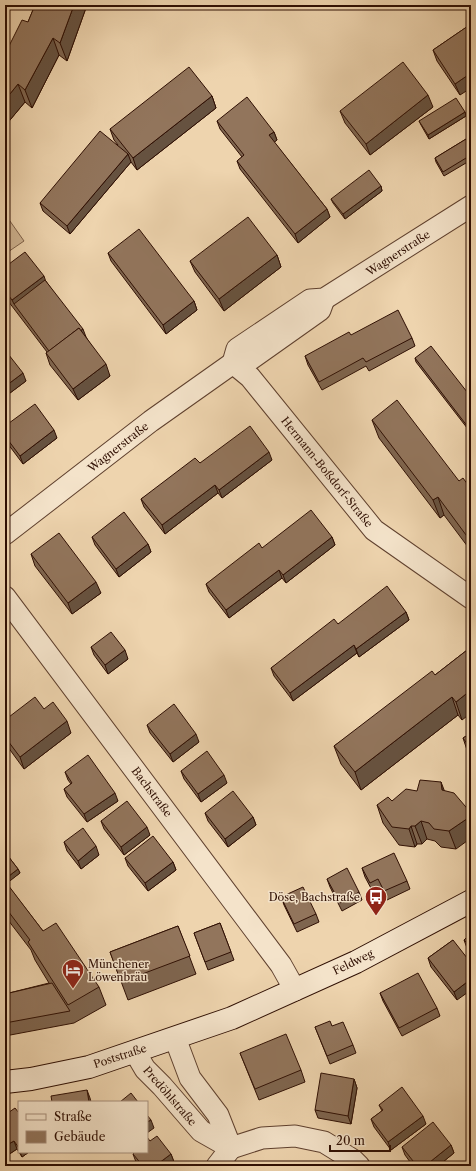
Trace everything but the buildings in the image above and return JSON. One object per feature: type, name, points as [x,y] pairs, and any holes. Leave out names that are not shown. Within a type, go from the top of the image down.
[{"type":"street","name":"Wagnerstraße","points":[[5,534],[151,421],[233,363],[248,361],[320,310],[324,299],[471,206]]},
{"type":"street","name":"Hermann-Boßdorf-Straße","points":[[233,363],[250,377],[374,530],[471,598]]},
{"type":"street","name":"Bachstraße","points":[[5,597],[281,964],[294,990]]},
{"type":"street","name":"Feldweg","points":[[232,1018],[356,962],[471,901]]},
{"type":"street","name":"Poststraße","points":[[5,1082],[31,1079],[89,1067],[232,1018]]},
{"type":"street","points":[[175,1038],[190,1078],[218,1115],[231,1148]]},
{"type":"street","name":"Predöhlstraße","points":[[135,1052],[145,1069],[162,1086],[201,1131],[231,1148]]},
{"type":"street","points":[[217,1166],[231,1148],[262,1138],[295,1136],[324,1142],[359,1166]]},
{"type":"shaded area","points":[[5,214],[24,241],[5,254]]},
{"type":"place","name":"Döse, Bachstraße","points":[[376,916]]},
{"type":"place","name":"Münchener Löwenbräu","points":[[73,990]]}]
